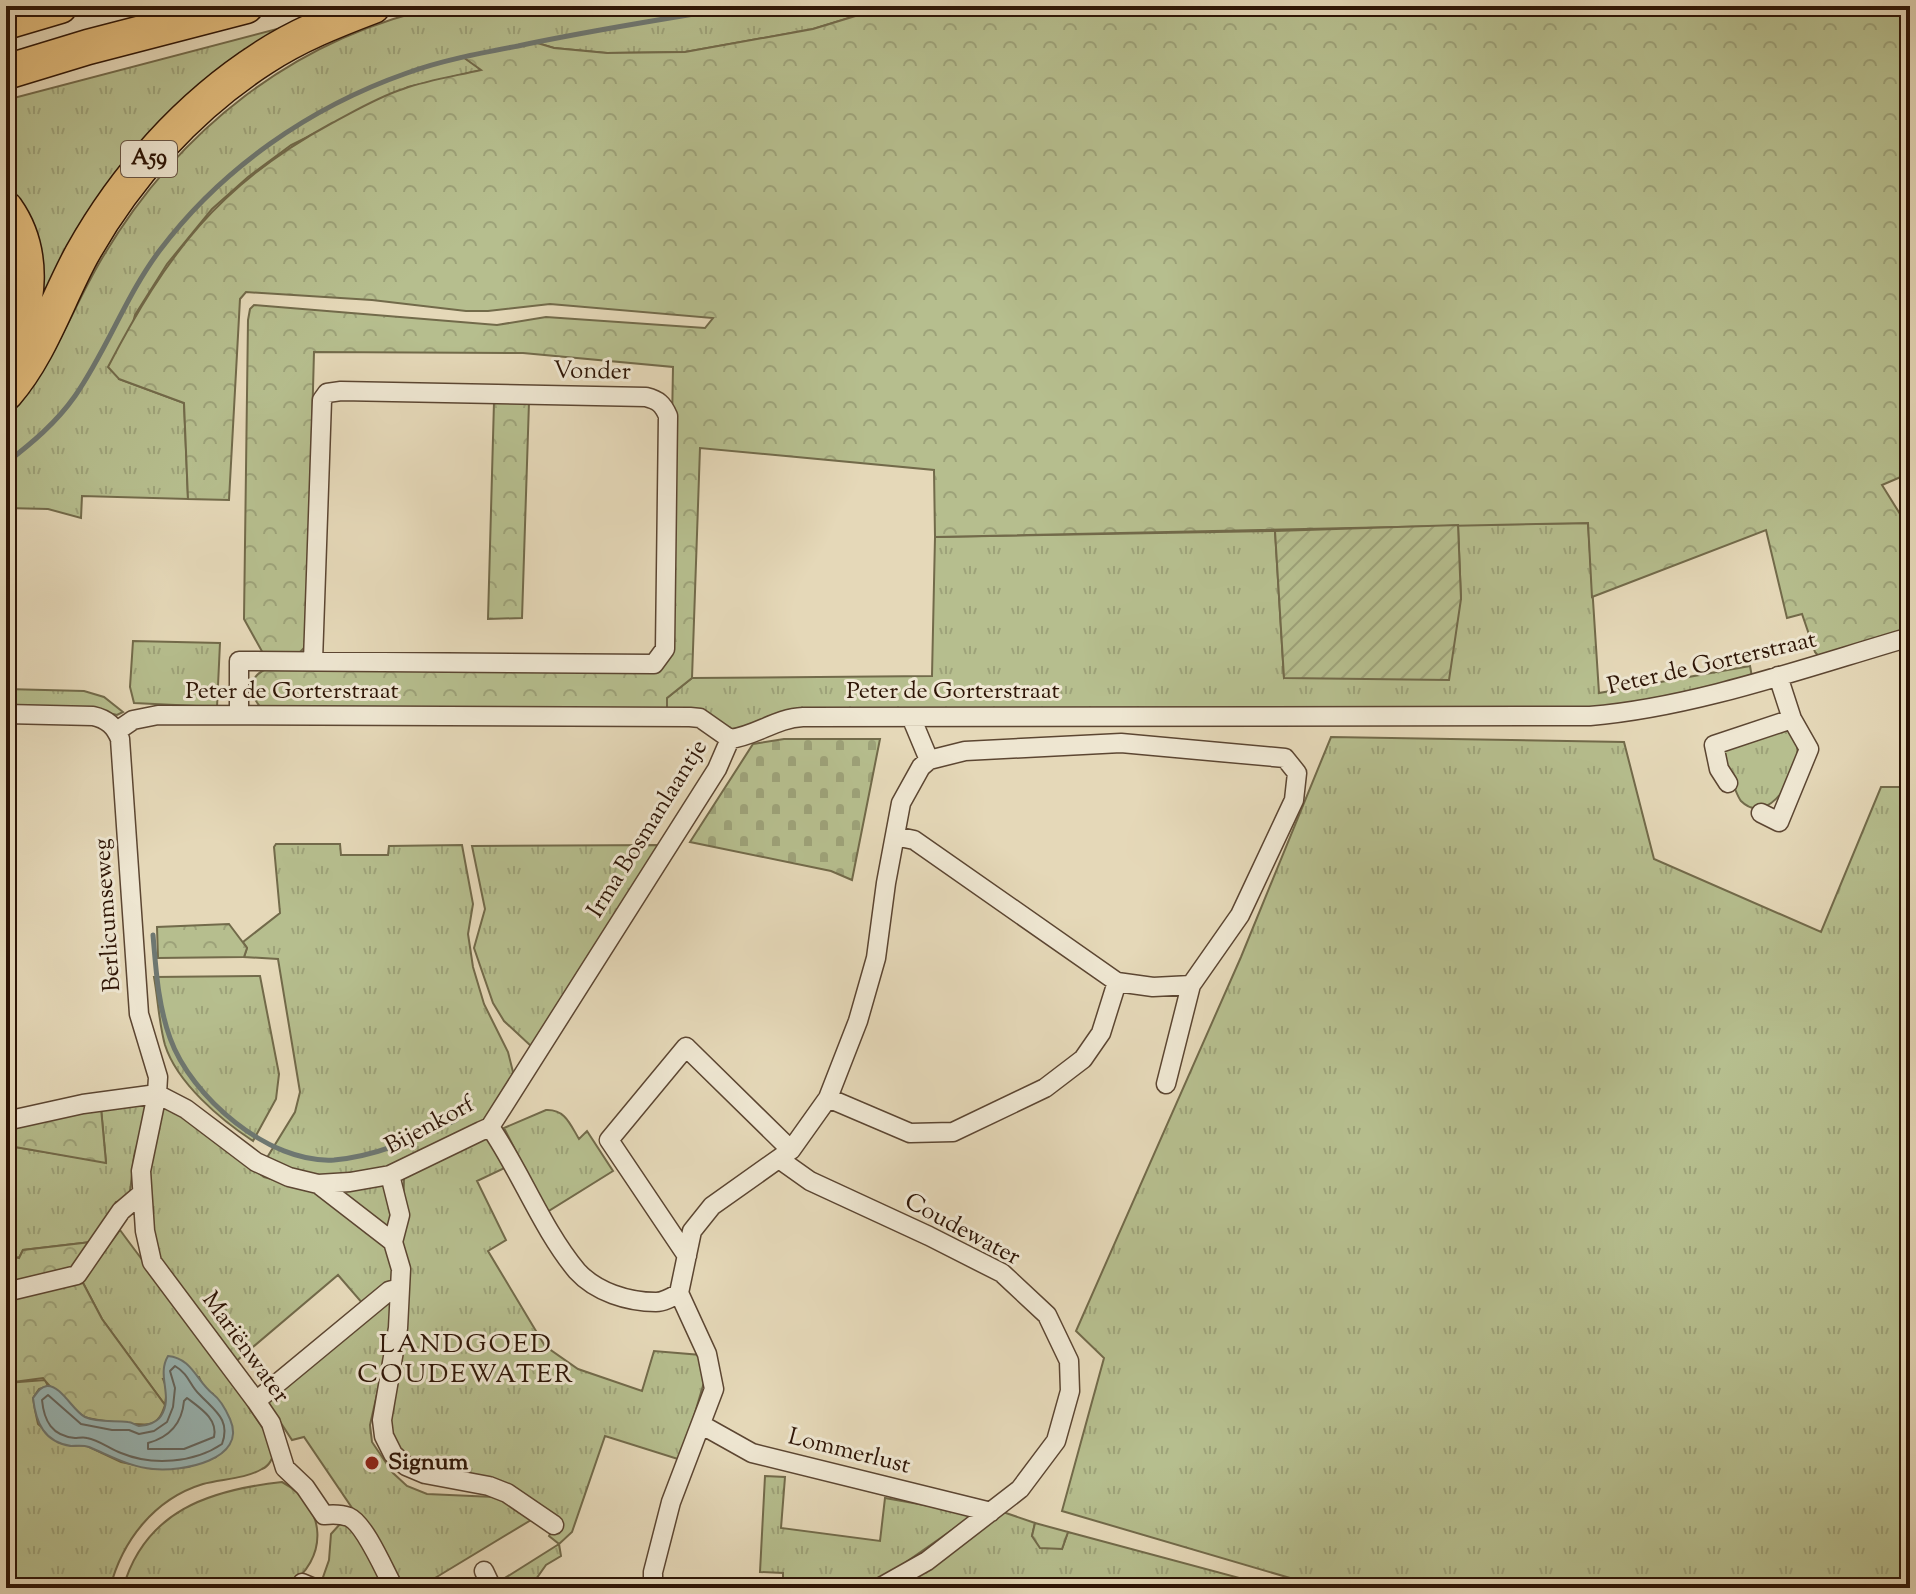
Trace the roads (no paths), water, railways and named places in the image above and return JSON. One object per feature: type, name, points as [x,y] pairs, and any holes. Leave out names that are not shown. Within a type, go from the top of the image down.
[{"type":"highway","points":[[6,22],[60,6]]},
{"type":"highway","points":[[6,72],[246,6]]},
{"type":"highway","name":"A59","points":[[6,393],[28,362],[82,255],[113,203],[155,152],[198,108],[263,58],[336,20],[373,6]]},
{"type":"highway","points":[[6,209],[20,238],[28,281],[20,319],[6,348]]},
{"type":"street","name":"Vonder","points":[[239,715],[239,661],[654,664],[665,649],[668,416],[664,407],[658,400],[646,397],[327,393],[322,400],[313,661]]},
{"type":"street","name":"Peter de Gorterstraat","points":[[117,731],[133,720],[158,715],[690,717],[700,718],[730,739],[791,717],[1590,716],[1654,707],[1778,676],[1910,637]]},
{"type":"street","points":[[1761,813],[1779,822],[1809,749],[1792,719],[1778,676]]},
{"type":"street","points":[[6,714],[93,716],[103,718],[117,731]]},
{"type":"street","points":[[911,717],[929,760]]},
{"type":"street","points":[[1728,783],[1719,769],[1714,745],[1792,719]]},
{"type":"street","name":"Berlicumseweg","points":[[117,731],[139,1014],[158,1077],[157,1094]]},
{"type":"street","name":"Irma Bosmanlaantje","points":[[606,943],[717,769],[730,739]]},
{"type":"street","points":[[653,1588],[653,1572],[671,1502],[714,1389],[707,1354],[679,1293],[692,1231],[712,1206],[785,1154],[828,1098],[858,1021],[876,958],[901,803],[921,767],[929,760],[965,751],[1121,743],[1285,758],[1297,773],[1294,800],[1240,915],[1191,985],[1166,1084]]},
{"type":"street","points":[[895,836],[914,840],[1117,982],[1153,987],[1191,985]]},
{"type":"street","name":"Bijenkorf","points":[[157,1094],[186,1109],[256,1162],[289,1177],[318,1184],[390,1175],[490,1127],[606,943]]},
{"type":"street","points":[[828,1098],[910,1133],[953,1132],[1045,1088],[1083,1059],[1101,1033],[1117,982]]},
{"type":"street","name":"Coudewater","points":[[687,1256],[609,1140],[686,1047],[810,1181],[1002,1273],[1047,1315],[1069,1361],[1070,1391],[1056,1441],[1020,1489],[927,1561],[879,1588]]},
{"type":"street","points":[[6,1121],[83,1104],[157,1094]]},
{"type":"street","name":"Mariënwater","points":[[157,1094],[141,1171],[145,1231],[152,1262],[271,1423],[285,1468],[305,1487],[324,1515],[352,1518],[361,1528],[394,1588]]},
{"type":"street","points":[[490,1127],[513,1159],[530,1197],[579,1272],[612,1296],[659,1302],[679,1293]]},
{"type":"street","points":[[390,1175],[400,1215],[393,1242],[401,1269],[398,1328],[382,1420],[384,1436],[393,1454],[406,1466],[425,1474],[489,1486],[507,1493],[554,1525]]},
{"type":"street","points":[[318,1184],[393,1242]]},
{"type":"street","points":[[6,1292],[77,1275],[121,1211],[141,1194]]},
{"type":"street","points":[[256,1401],[389,1291],[400,1288]]},
{"type":"street","name":"Lommerlust","points":[[702,1425],[752,1453],[991,1512]]},
{"type":"water","points":[[168,1356],[189,1366],[221,1402],[233,1433],[230,1445],[221,1454],[180,1468],[145,1468],[89,1447],[62,1444],[48,1436],[39,1423],[33,1398],[47,1386],[57,1390],[80,1414],[90,1419],[129,1422],[139,1426],[154,1422],[165,1408],[164,1371]]},
{"type":"waterway","points":[[6,463],[43,432],[75,396],[148,267],[184,220],[240,167],[303,122],[371,87],[448,61],[574,35],[744,6]]},
{"type":"waterway","points":[[153,935],[163,1013],[180,1060],[214,1104],[259,1139],[284,1151],[309,1158],[334,1160],[381,1150],[456,1120]]},
{"type":"place","name":"Signum","points":[[372,1463]]},
{"type":"district","name":"LANDGOED COUDEWATER","points":[[466,1360]]}]
